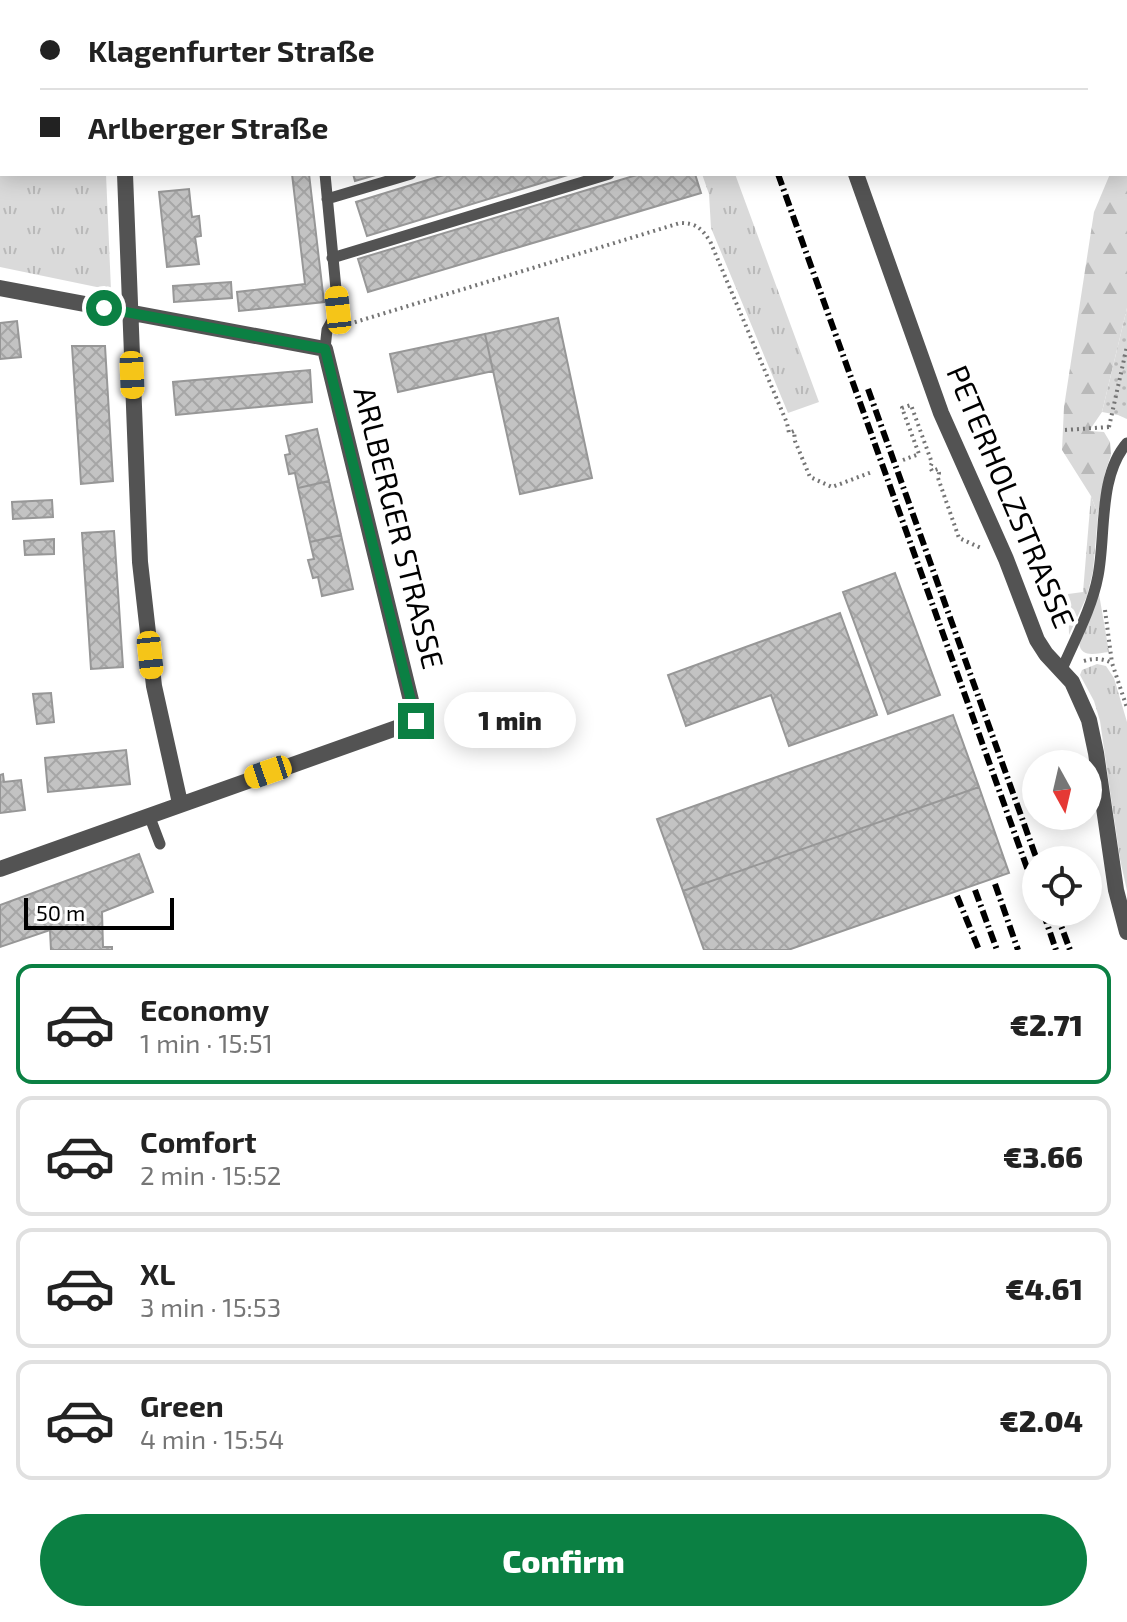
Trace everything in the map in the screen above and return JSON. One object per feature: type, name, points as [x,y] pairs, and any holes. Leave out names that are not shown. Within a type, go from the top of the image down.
[{"type":"street","points":[[0,869],[180,803],[154,686],[140,562],[125,176]]},
{"type":"street","name":"PETERHOLZSTRASSE","points":[[857,176],[941,413],[1006,559],[1037,640],[1062,669],[1080,697],[1089,720],[1116,890],[1127,932]]},
{"type":"street","points":[[0,288],[325,349]]},
{"type":"street","name":"ARLBERGER STRASSE","points":[[180,803],[416,721],[325,349]]},
{"type":"lane","points":[[325,176],[338,310],[327,330],[325,349]]},
{"type":"lane","points":[[327,199],[404,176]]},
{"type":"lane","points":[[332,258],[602,176]]},
{"type":"lane","points":[[1062,669],[1099,575],[1102,528],[1112,467],[1127,443]]},
{"type":"lane","points":[[149,815],[160,844]]},
{"type":"path","points":[[327,330],[680,223],[690,223],[698,226],[710,241],[789,433],[794,431],[796,435],[795,441],[810,477],[832,487],[872,472]]},
{"type":"path","points":[[1065,430],[1109,427],[1127,346]]},
{"type":"path","points":[[903,460],[919,454],[902,408],[911,405],[932,463],[930,467],[932,471],[938,469],[938,478],[959,538],[1006,559]]},
{"type":"path","points":[[1099,575],[1112,663],[1127,708]]},
{"type":"path","points":[[1062,669],[1094,658],[1112,663]]},
{"type":"green space","points":[[0,176],[106,176],[111,290],[0,267]]},
{"type":"green space","points":[[703,176],[736,176],[819,402],[788,413],[711,228],[709,194]]},
{"type":"green space","points":[[1109,176],[1127,176],[1127,308],[1102,412],[1089,431],[1104,432],[1110,442],[1111,455],[1098,515],[1091,496],[1062,450],[1064,407],[1094,212]]},
{"type":"green space","points":[[1127,308],[1127,419],[1102,412]]},
{"type":"green space","points":[[1091,496],[1098,515],[1093,571],[1087,596],[1069,635],[1068,594],[1083,592]]},
{"type":"green space","points":[[1099,594],[1109,652],[1090,654],[1080,648],[1079,643]]},
{"type":"green space","points":[[1097,664],[1106,666],[1114,678],[1127,722],[1127,891],[1100,721],[1094,701],[1080,675],[1082,670]]},
{"type":"building","points":[[292,176],[309,176],[324,302],[239,311],[237,292],[305,284]]},
{"type":"building","points":[[354,176],[372,176],[355,181]]},
{"type":"building","points":[[440,176],[564,176],[367,236],[356,202]]},
{"type":"building","points":[[633,176],[696,176],[701,193],[368,292],[358,259]]},
{"type":"building","points":[[189,189],[192,217],[199,216],[201,236],[195,237],[199,264],[167,267],[159,192]]},
{"type":"building","points":[[231,282],[232,298],[174,302],[173,286]]},
{"type":"building","points":[[558,318],[592,478],[520,494],[485,334]]},
{"type":"building","points":[[17,321],[21,357],[0,359],[0,323]]},
{"type":"building","points":[[485,334],[493,371],[398,392],[390,354]]},
{"type":"building","points":[[72,346],[105,346],[113,481],[81,484]]},
{"type":"building","points":[[310,370],[312,402],[176,415],[173,382]]},
{"type":"building","points":[[317,429],[329,481],[298,488],[295,473],[289,474],[285,455],[290,454],[286,436]]},
{"type":"building","points":[[329,481],[341,535],[310,542],[298,488]]},
{"type":"building","points":[[52,500],[53,517],[13,519],[12,502]]},
{"type":"building","points":[[114,531],[123,667],[91,669],[82,533]]},
{"type":"building","points":[[341,535],[353,589],[322,596],[318,577],[313,578],[308,560],[314,559],[310,542]]},
{"type":"building","points":[[54,539],[54,554],[25,555],[24,541]]},
{"type":"building","points":[[895,573],[940,695],[888,714],[843,592]]},
{"type":"building","points":[[840,613],[877,715],[789,746],[771,695],[686,726],[668,675]]},
{"type":"building","points":[[51,693],[54,722],[37,724],[33,694]]},
{"type":"building","points":[[953,715],[979,787],[683,891],[657,819]]},
{"type":"building","points":[[126,750],[130,784],[48,792],[45,758]]},
{"type":"building","points":[[3,774],[4,782],[21,780],[25,810],[0,813],[0,775]]},
{"type":"building","points":[[979,787],[1009,873],[788,950],[704,950],[683,891]]},
{"type":"building","points":[[139,854],[153,892],[102,912],[103,947],[112,947],[112,950],[51,950],[50,930],[0,947],[0,905]]},
{"type":"railway","points":[[779,176],[1022,854]]},
{"type":"railway","points":[[868,389],[1032,846]]},
{"type":"railway","points":[[995,884],[1018,950]]},
{"type":"railway","points":[[975,890],[997,950]]},
{"type":"railway","points":[[957,896],[979,950]]},
{"type":"railway","points":[[1048,926],[1056,950]]},
{"type":"railway","points":[[1061,926],[1070,950]]},
{"type":"route","points":[[104,308],[325,349],[416,721]]}]
